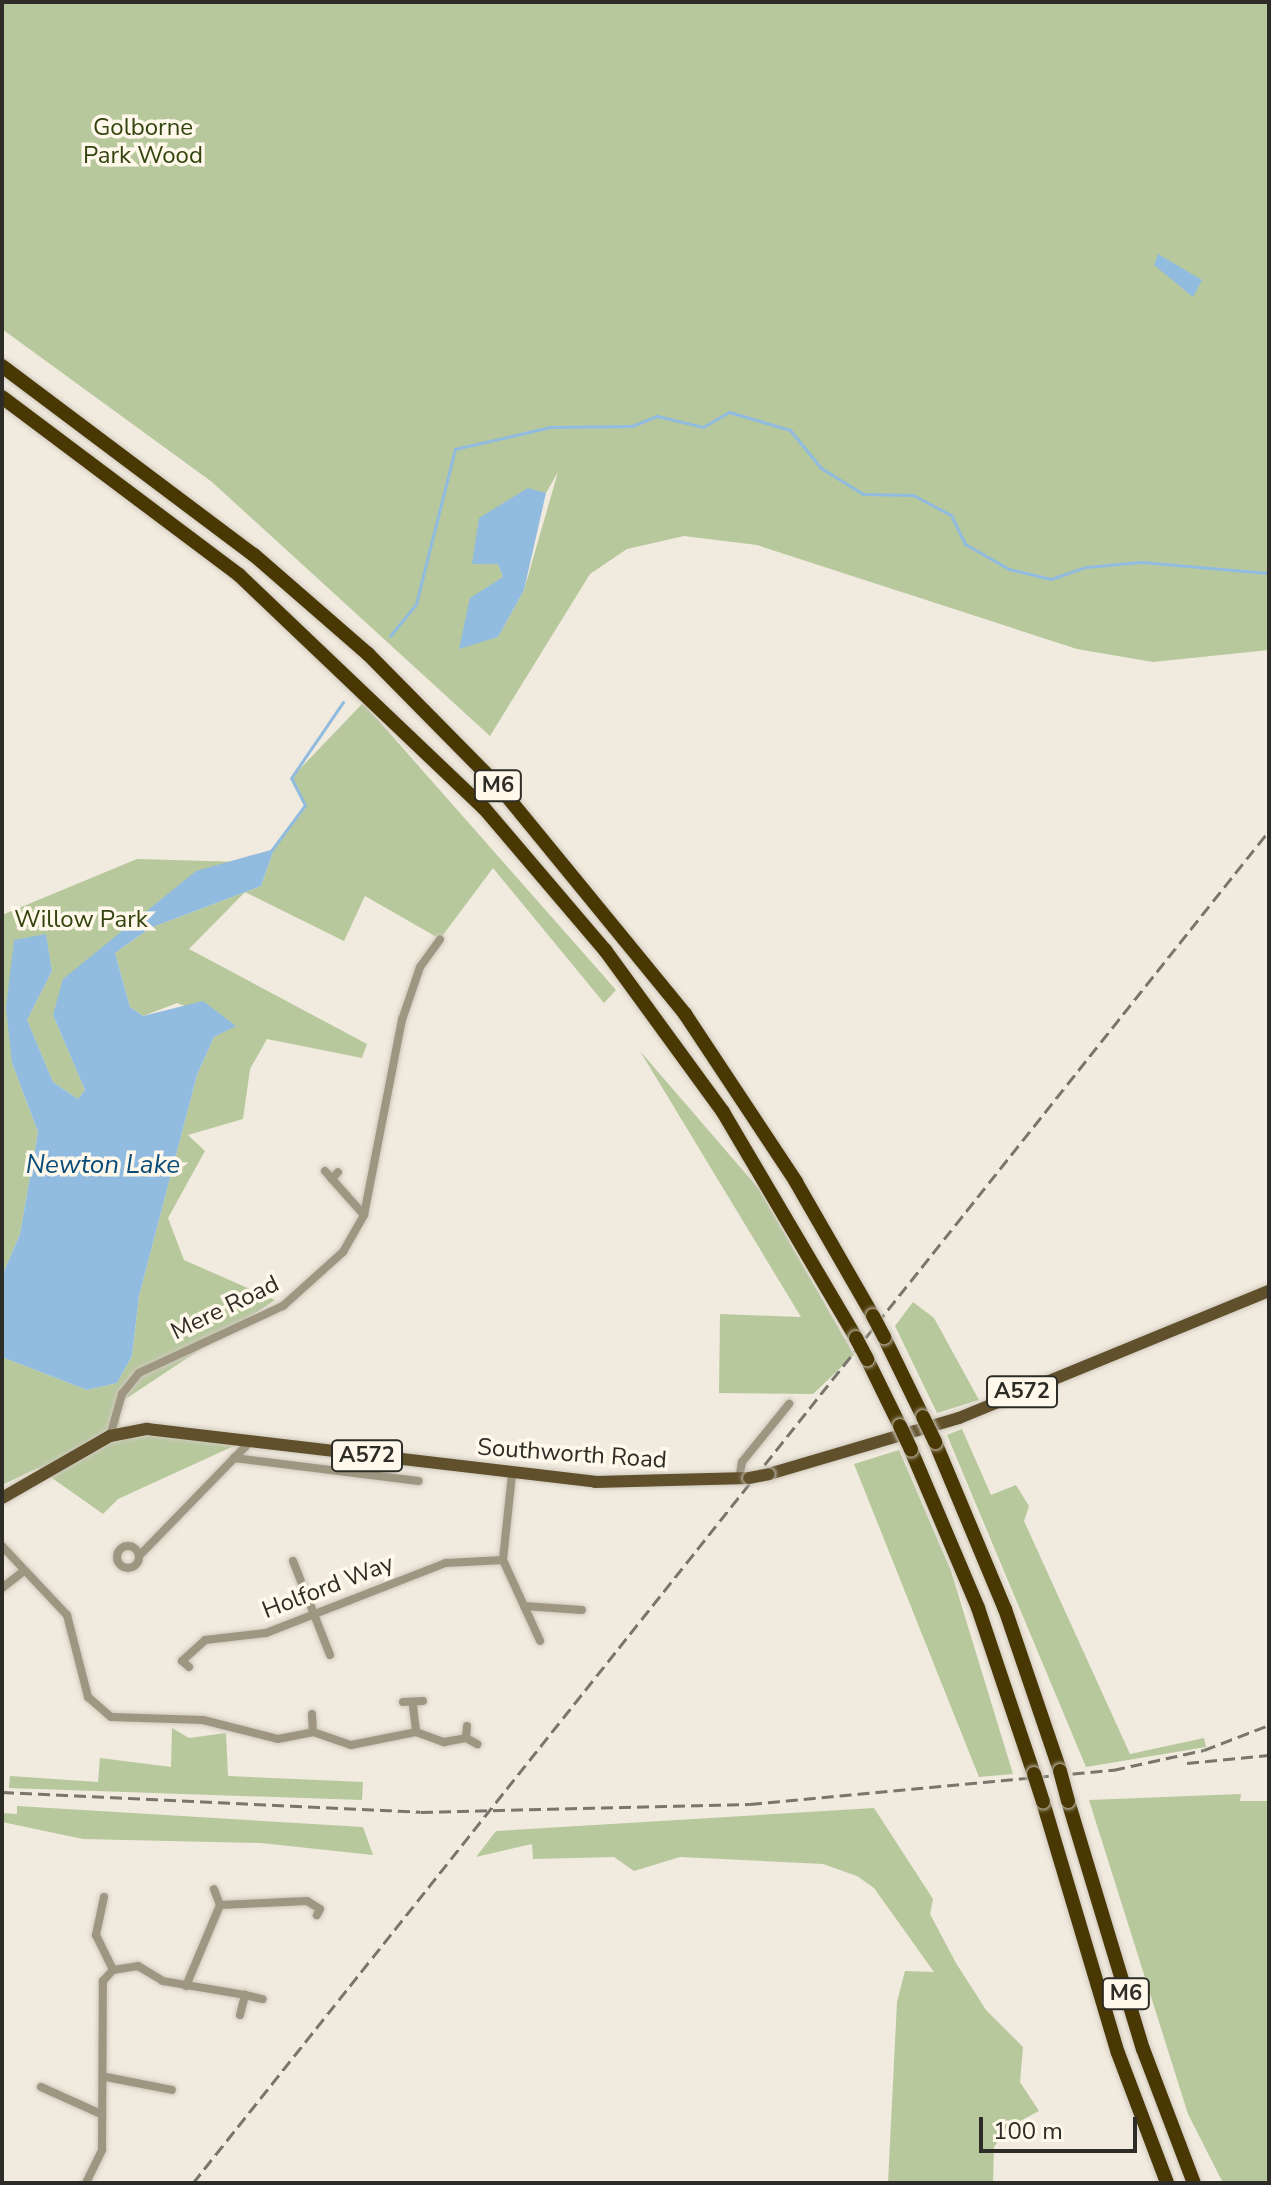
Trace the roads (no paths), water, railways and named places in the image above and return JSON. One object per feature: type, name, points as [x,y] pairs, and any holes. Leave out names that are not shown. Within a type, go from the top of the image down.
[{"type":"highway","name":"M6","points":[[2,366],[254,555],[368,654],[501,789],[685,1014],[796,1182],[884,1337],[935,1442],[1005,1609],[1060,1771],[1143,2049],[1194,2183]]},
{"type":"highway","name":"M6","points":[[2,397],[239,575],[484,808],[668,1033],[772,1189],[856,1338],[900,1426],[978,1608],[1043,1802],[1118,2053],[1167,2183]]},
{"type":"main road","name":"Southworth Road","points":[[2,1498],[110,1436],[160,1430],[512,1474],[631,1484],[769,1474],[959,1418],[1269,1291]]},
{"type":"street","name":"Mere Road","points":[[110,1436],[122,1394],[139,1373],[283,1306],[343,1252],[364,1215],[402,1020],[420,967],[440,939]]},
{"type":"street","points":[[332,1174],[364,1215]]},
{"type":"street","points":[[744,1478],[742,1462],[789,1404]]},
{"type":"street","points":[[139,1556],[252,1440]]},
{"type":"street","points":[[234,1458],[415,1480],[410,1492]]},
{"type":"street","points":[[512,1474],[503,1560],[540,1641]]},
{"type":"street","points":[[2,1546],[67,1615],[83,1659],[91,1703],[116,1718],[203,1720],[278,1739],[313,1732],[362,1745],[416,1732],[444,1742],[466,1738],[477,1744]]},
{"type":"street","name":"Holford Way","points":[[189,1667],[182,1661],[205,1640],[266,1633],[446,1563],[503,1560]]},
{"type":"street","points":[[293,1561],[330,1655]]},
{"type":"street","points":[[2,1588],[24,1571]]},
{"type":"street","points":[[524,1606],[582,1610]]},
{"type":"street","points":[[83,1659],[95,1658]]},
{"type":"street","points":[[403,1702],[413,1706],[423,1701]]},
{"type":"street","points":[[80,1710],[91,1703]]},
{"type":"street","points":[[413,1706],[416,1732]]},
{"type":"street","points":[[312,1714],[313,1732]]},
{"type":"street","points":[[466,1738],[467,1726]]},
{"type":"street","points":[[277,1751],[278,1739]]},
{"type":"street","points":[[186,1986],[220,1905],[214,1889]]},
{"type":"street","points":[[104,1897],[96,1935],[113,1970]]},
{"type":"street","points":[[220,1905],[292,1900],[321,1910]]},
{"type":"street","points":[[113,1970],[138,1966],[186,1986],[263,1999]]},
{"type":"street","points":[[86,2183],[102,2150],[101,2114],[106,2077],[99,1996],[113,1970]]},
{"type":"street","points":[[240,2015],[245,1995]]},
{"type":"street","points":[[106,2077],[172,2091]]},
{"type":"street","points":[[45,2085],[101,2114]]},
{"type":"water","points":[[1158,254],[1202,280],[1193,297],[1154,265]]},
{"type":"water","points":[[528,488],[546,493],[524,590],[498,637],[459,649],[470,598],[503,577],[498,564],[472,564],[479,518]]},
{"type":"water","name":"Newton Lake","points":[[274,849],[261,886],[150,928],[115,953],[130,1007],[143,1016],[203,1001],[236,1026],[214,1037],[197,1075],[139,1296],[132,1356],[117,1383],[87,1390],[2,1357],[2,1276],[20,1234],[38,1132],[12,1063],[6,1008],[14,940],[46,934],[52,971],[27,1020],[53,1082],[78,1099],[85,1090],[53,1015],[63,979],[196,871]]},
{"type":"waterway","points":[[390,636],[416,604],[455,449],[550,427],[632,426],[657,416],[703,427],[729,412],[790,430],[821,468],[863,494],[913,495],[951,515],[965,544],[1009,569],[1051,579],[1086,567],[1141,562],[1269,573]]},
{"type":"waterway","points":[[271,851],[305,805],[291,778],[343,702]]},
{"type":"railway","points":[[193,2183],[1269,831]]},
{"type":"railway","points":[[2,1792],[421,1812],[750,1804],[1113,1770],[1204,1750],[1269,1725]]},
{"type":"railway","points":[[1187,1763],[1269,1755]]},
{"type":"park label","name":"Golborne Park Wood","points":[[143,142]]},
{"type":"park label","name":"Willow Park","points":[[81,920]]}]
